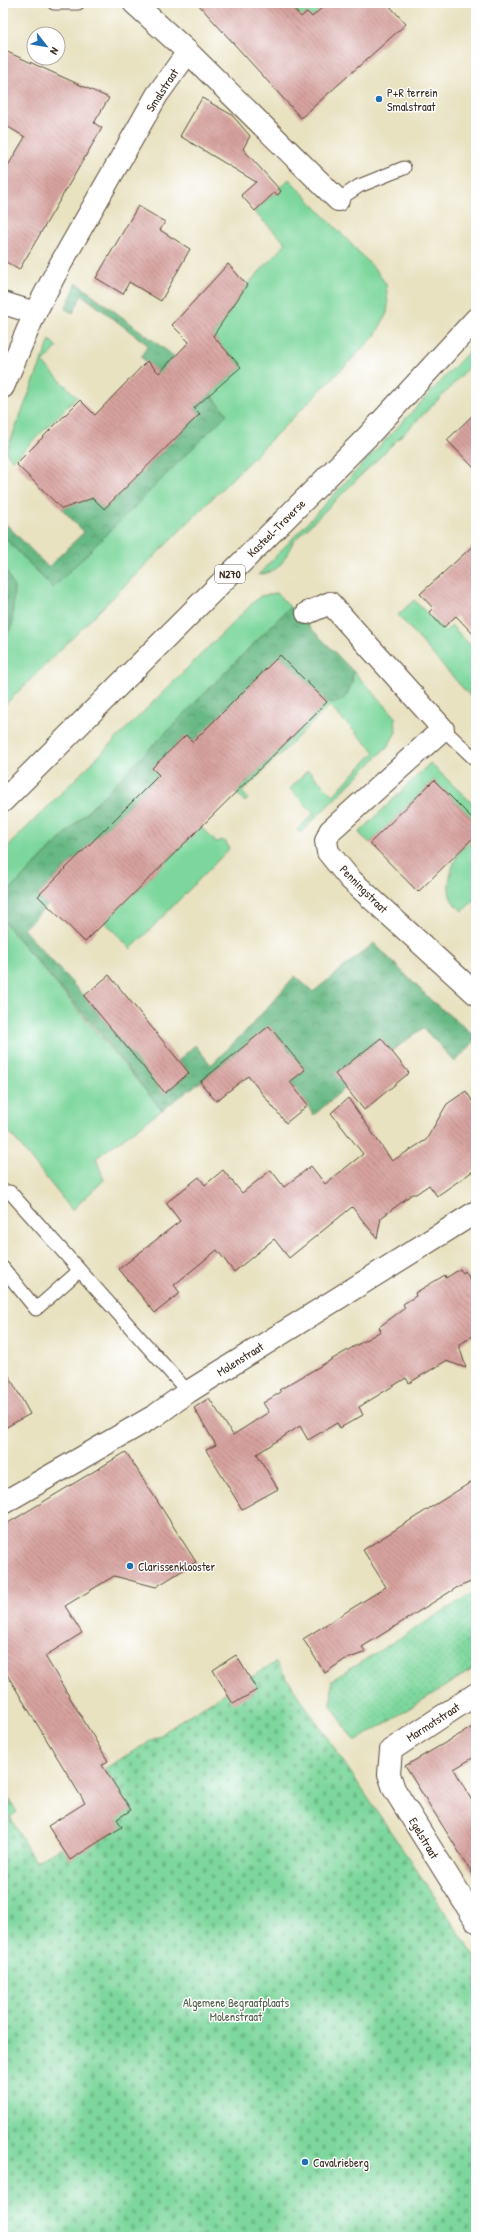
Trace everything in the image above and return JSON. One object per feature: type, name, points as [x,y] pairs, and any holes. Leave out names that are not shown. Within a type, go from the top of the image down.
[{"type":"street","points":[[134,3],[188,52],[338,200]]},
{"type":"street","name":"Smalstraat","points":[[3,387],[35,313],[60,265],[131,144],[157,95],[188,52]]},
{"type":"street","points":[[3,303],[35,313]]},
{"type":"street","name":"Kasteel-Traverse","points":[[3,802],[368,436],[476,319]]},
{"type":"street","points":[[307,613],[330,603],[443,729]]},
{"type":"street","name":"Penningstraat","points":[[443,729],[330,831],[326,841],[328,852],[350,879],[476,994]]},
{"type":"street","name":"Molenstraat","points":[[3,1503],[156,1415],[188,1392],[476,1212]]},
{"type":"street","name":"Marmotstraat","points":[[391,1750],[476,1694]]},
{"type":"street","name":"Egelstraat","points":[[391,1750],[389,1774],[394,1789],[476,1921]]},
{"type":"lane","points":[[54,3],[73,3]]},
{"type":"lane","points":[[338,200],[358,186],[404,168]]},
{"type":"lane","points":[[443,729],[476,760]]},
{"type":"lane","points":[[3,1192],[10,1192],[188,1392]]},
{"type":"lane","points":[[3,1268],[36,1309],[79,1271]]},
{"type":"green space","points":[[289,3],[327,3],[312,17],[302,16]]},
{"type":"green space","points":[[289,179],[376,270],[386,284],[388,304],[387,313],[375,336],[3,707],[3,642],[12,625],[3,564],[3,536],[53,588],[227,414],[211,394],[241,367],[213,336],[247,285],[286,243],[254,212]]},
{"type":"green space","points":[[77,283],[183,363],[227,414],[53,588],[3,536],[3,521],[48,567],[84,532],[62,509],[82,487],[105,509],[200,414],[141,357],[148,345],[82,295],[73,313],[65,309]]},
{"type":"green space","points":[[50,340],[57,347],[43,363],[77,397],[13,461],[6,452]]},
{"type":"green space","points":[[476,344],[476,359],[449,389],[293,542],[284,560],[277,568],[258,575]]},
{"type":"green space","points":[[3,564],[14,588],[12,625],[3,642]]},
{"type":"green space","points":[[276,593],[290,607],[3,897],[3,851],[260,596]]},
{"type":"green space","points":[[414,600],[445,631],[452,626],[476,651],[476,703],[398,615]]},
{"type":"green space","points":[[290,607],[353,671],[349,689],[344,698],[340,701],[327,702],[280,655],[193,742],[186,735],[152,768],[159,775],[38,895],[48,905],[23,929],[84,996],[164,1094],[189,1073],[179,1060],[195,1045],[211,1065],[249,1028],[295,976],[313,992],[374,943],[432,1001],[476,1037],[476,1040],[455,1062],[423,1028],[392,1051],[381,1038],[336,1074],[346,1087],[314,1115],[291,1081],[305,1069],[269,1026],[200,1082],[162,1110],[97,1030],[3,921],[3,897]]},
{"type":"green space","points":[[353,671],[395,716],[396,732],[388,746],[300,833],[297,830],[314,813],[290,789],[308,770],[333,795],[375,752],[329,706],[242,792],[248,799],[245,802],[236,793],[327,702],[334,703],[352,685]]},
{"type":"green space","points":[[430,763],[476,807],[476,822],[434,780],[370,843],[359,833]]},
{"type":"green space","points":[[201,827],[216,842],[222,840],[226,842],[229,849],[131,949],[105,922]]},
{"type":"green space","points":[[476,835],[476,898],[463,911],[456,906],[450,897],[450,876],[454,862],[460,851]]},
{"type":"green space","points":[[3,921],[162,1110],[96,1158],[104,1180],[72,1210],[3,1124]]},
{"type":"green space","points":[[476,1591],[476,1667],[355,1742],[331,1705],[332,1680]]},
{"type":"green space","name":"Algemene Begraafplaats Molenstraat","points":[[276,1662],[476,1958],[476,2237],[3,2237],[3,1788],[17,1812],[10,1817],[35,1862],[111,1818],[89,1778]]},
{"type":"building","points":[[197,3],[288,3],[301,17],[307,12],[312,17],[327,3],[387,3],[406,24],[301,118]]},
{"type":"building","points":[[3,50],[26,60],[26,66],[38,66],[109,98],[94,123],[102,128],[19,270],[3,260],[3,174],[25,137],[3,124]]},
{"type":"building","points":[[202,98],[232,115],[250,136],[243,149],[281,191],[278,195],[274,193],[255,211],[241,195],[256,182],[180,136]]},
{"type":"building","points":[[138,206],[165,222],[160,230],[190,249],[161,301],[129,282],[123,294],[96,278]]},
{"type":"building","points":[[228,264],[247,285],[213,336],[241,367],[194,408],[200,414],[104,509],[93,498],[62,509],[16,464],[80,400],[95,415],[147,361],[159,373],[189,342],[172,325]]},
{"type":"building","points":[[476,412],[476,470],[447,440]]},
{"type":"building","points":[[476,543],[476,637],[456,616],[443,628],[429,612],[433,608],[420,594]]},
{"type":"building","points":[[280,655],[327,702],[85,942],[38,896],[159,775],[152,768],[186,735],[193,742]]},
{"type":"building","points":[[434,780],[476,822],[476,835],[418,892],[370,843]]},
{"type":"building","points":[[109,975],[189,1073],[165,1093],[84,996]]},
{"type":"building","points":[[269,1026],[305,1070],[290,1082],[308,1105],[286,1123],[248,1076],[216,1101],[200,1082]]},
{"type":"building","points":[[381,1038],[409,1073],[364,1110],[335,1074]]},
{"type":"building","points":[[466,1091],[476,1107],[476,1169],[437,1196],[429,1185],[416,1194],[412,1194],[381,1218],[377,1238],[352,1207],[289,1258],[274,1239],[234,1272],[217,1250],[174,1285],[180,1293],[155,1313],[119,1269],[180,1221],[166,1203],[199,1177],[205,1185],[223,1170],[242,1193],[271,1170],[284,1187],[311,1166],[325,1184],[363,1154],[331,1113],[348,1098],[392,1161],[426,1140],[447,1104]]},
{"type":"building","points":[[460,1269],[463,1273],[465,1271],[476,1289],[476,1334],[459,1345],[466,1368],[446,1361],[409,1383],[406,1378],[359,1407],[363,1415],[340,1428],[337,1423],[308,1440],[300,1426],[257,1454],[278,1489],[242,1509],[206,1450],[216,1445],[194,1408],[209,1398],[233,1435],[269,1412],[263,1403],[281,1392],[279,1390],[381,1331],[379,1327],[405,1308],[403,1304],[416,1296],[415,1293],[445,1275],[446,1278]]},
{"type":"building","points":[[3,1365],[30,1414],[3,1429]]},
{"type":"building","points":[[126,1452],[196,1562],[156,1587],[114,1576],[65,1606],[82,1633],[45,1656],[108,1761],[102,1765],[131,1810],[117,1819],[122,1827],[70,1860],[48,1826],[85,1803],[3,1668],[3,1526]]},
{"type":"building","points":[[476,1479],[476,1580],[456,1588],[362,1647],[366,1652],[344,1660],[325,1673],[303,1639],[386,1587],[363,1550]]},
{"type":"building","points":[[236,1655],[257,1690],[233,1704],[213,1670]]},
{"type":"building","points":[[476,1725],[476,1756],[454,1769],[476,1808],[476,1879],[405,1766]]},
{"type":"place","name":"P+R terrein Smalstraat","points":[[379,99]]},
{"type":"place","name":"Clarissenklooster","points":[[130,1566]]},
{"type":"place","name":"Cavalrieberg","points":[[305,2162]]}]
